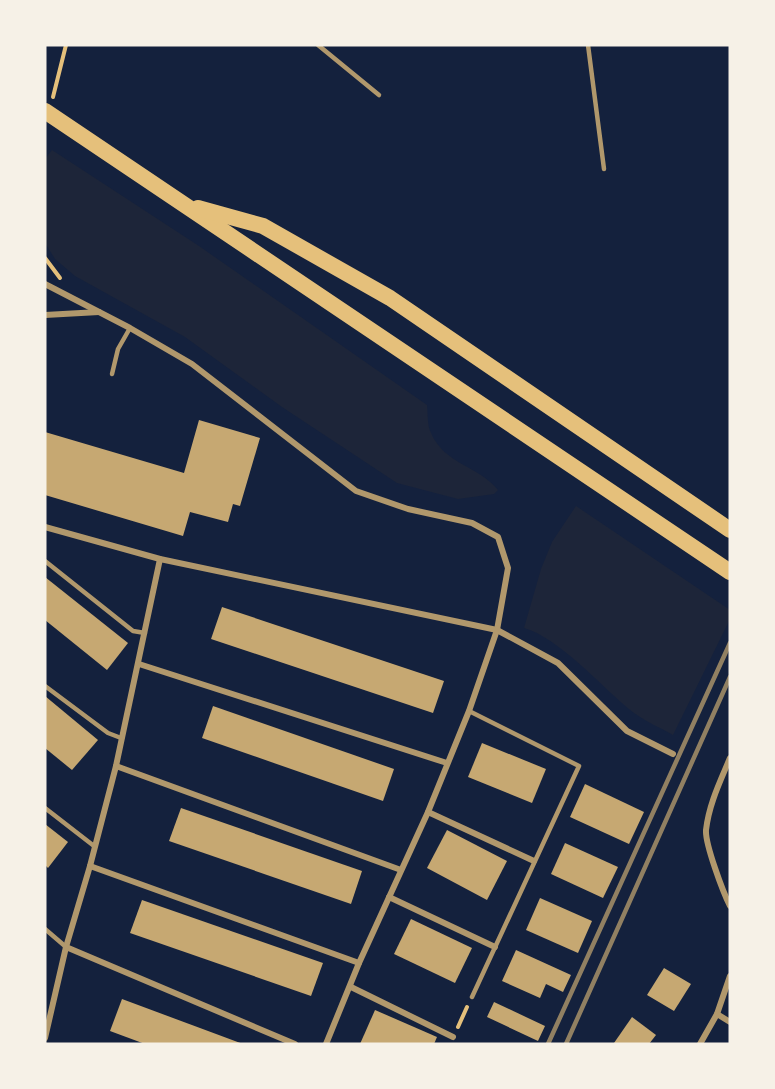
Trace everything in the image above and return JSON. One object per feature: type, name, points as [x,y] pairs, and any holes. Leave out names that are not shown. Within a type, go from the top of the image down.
[{"type":"highway","points":[[48,106],[82,136],[730,572]]},
{"type":"highway","points":[[182,204],[263,226],[390,298],[730,530]]},
{"type":"street","points":[[45,284],[130,328],[192,364],[356,491],[408,509],[472,523],[498,537],[508,568],[497,630],[469,711],[428,812],[359,963],[326,1044]]},
{"type":"street","points":[[45,315],[100,312]]},
{"type":"street","points":[[45,527],[160,559],[497,630],[558,663],[627,731],[673,754]]},
{"type":"street","points":[[45,1038],[66,947],[116,766],[160,559]]},
{"type":"street","points":[[139,664],[447,763]]},
{"type":"street","points":[[730,758],[712,801],[706,833],[722,891],[730,906]]},
{"type":"street","points":[[116,766],[401,870]]},
{"type":"street","points":[[428,812],[534,861]]},
{"type":"street","points":[[90,866],[359,963]]},
{"type":"street","points":[[389,897],[495,947]]},
{"type":"street","points":[[66,947],[295,1044]]},
{"type":"street","points":[[700,1044],[717,1014],[730,976]]},
{"type":"street","points":[[351,987],[453,1037]]},
{"type":"street","points":[[717,1014],[730,1022]]},
{"type":"lane","points":[[318,45],[379,95]]},
{"type":"lane","points":[[588,45],[604,169]]},
{"type":"lane","points":[[112,374],[118,349],[130,328]]},
{"type":"lane","points":[[45,561],[133,630],[146,633]]},
{"type":"lane","points":[[45,686],[108,733],[121,738]]},
{"type":"lane","points":[[469,711],[579,766],[472,997]]},
{"type":"lane","points":[[45,808],[94,846]]},
{"type":"lane","points":[[45,929],[66,947]]},
{"type":"path","points":[[48,106],[66,45]]},
{"type":"path","points":[[453,1037],[472,997]]},
{"type":"shaded area","points":[[52,150],[199,246],[427,405],[429,427],[437,444],[453,459],[481,475],[498,490],[494,494],[458,499],[397,483],[282,407],[185,337],[75,276],[55,259],[45,243],[45,159]]},
{"type":"shaded area","points":[[576,506],[730,610],[730,619],[673,735],[634,713],[565,652],[537,633],[524,628],[541,569],[552,542]]},
{"type":"building","points":[[199,420],[260,438],[240,506],[233,504],[228,522],[190,512],[183,536],[45,495],[45,432],[184,473]]},
{"type":"building","points":[[45,577],[128,643],[107,670],[45,620]]},
{"type":"building","points":[[222,607],[444,681],[433,713],[211,639]]},
{"type":"building","points":[[45,696],[98,740],[72,770],[45,748]]},
{"type":"building","points":[[213,706],[394,769],[383,801],[202,738]]},
{"type":"building","points":[[482,743],[546,769],[532,803],[468,777]]},
{"type":"building","points":[[585,784],[644,812],[629,844],[570,817]]},
{"type":"building","points":[[181,808],[362,871],[351,904],[169,841]]},
{"type":"building","points":[[45,824],[68,842],[48,868],[45,865]]},
{"type":"building","points":[[447,830],[507,861],[487,900],[427,868]]},
{"type":"building","points":[[565,843],[618,867],[603,898],[551,874]]},
{"type":"building","points":[[540,898],[592,921],[578,953],[526,930]]},
{"type":"building","points":[[142,900],[323,963],[311,996],[130,933]]},
{"type":"building","points":[[411,919],[472,948],[455,983],[394,954]]},
{"type":"building","points":[[516,950],[571,975],[563,992],[546,984],[540,998],[502,981]]},
{"type":"building","points":[[664,968],[691,984],[674,1011],[647,995]]},
{"type":"building","points":[[122,999],[243,1044],[145,1044],[110,1031]]},
{"type":"building","points":[[494,1002],[545,1026],[538,1041],[487,1017]]},
{"type":"building","points":[[375,1010],[437,1037],[434,1044],[360,1044]]},
{"type":"building","points":[[632,1017],[656,1035],[649,1044],[614,1043]]},
{"type":"railway","points":[[548,1044],[730,643]]},
{"type":"railway","points":[[566,1044],[730,677]]}]
